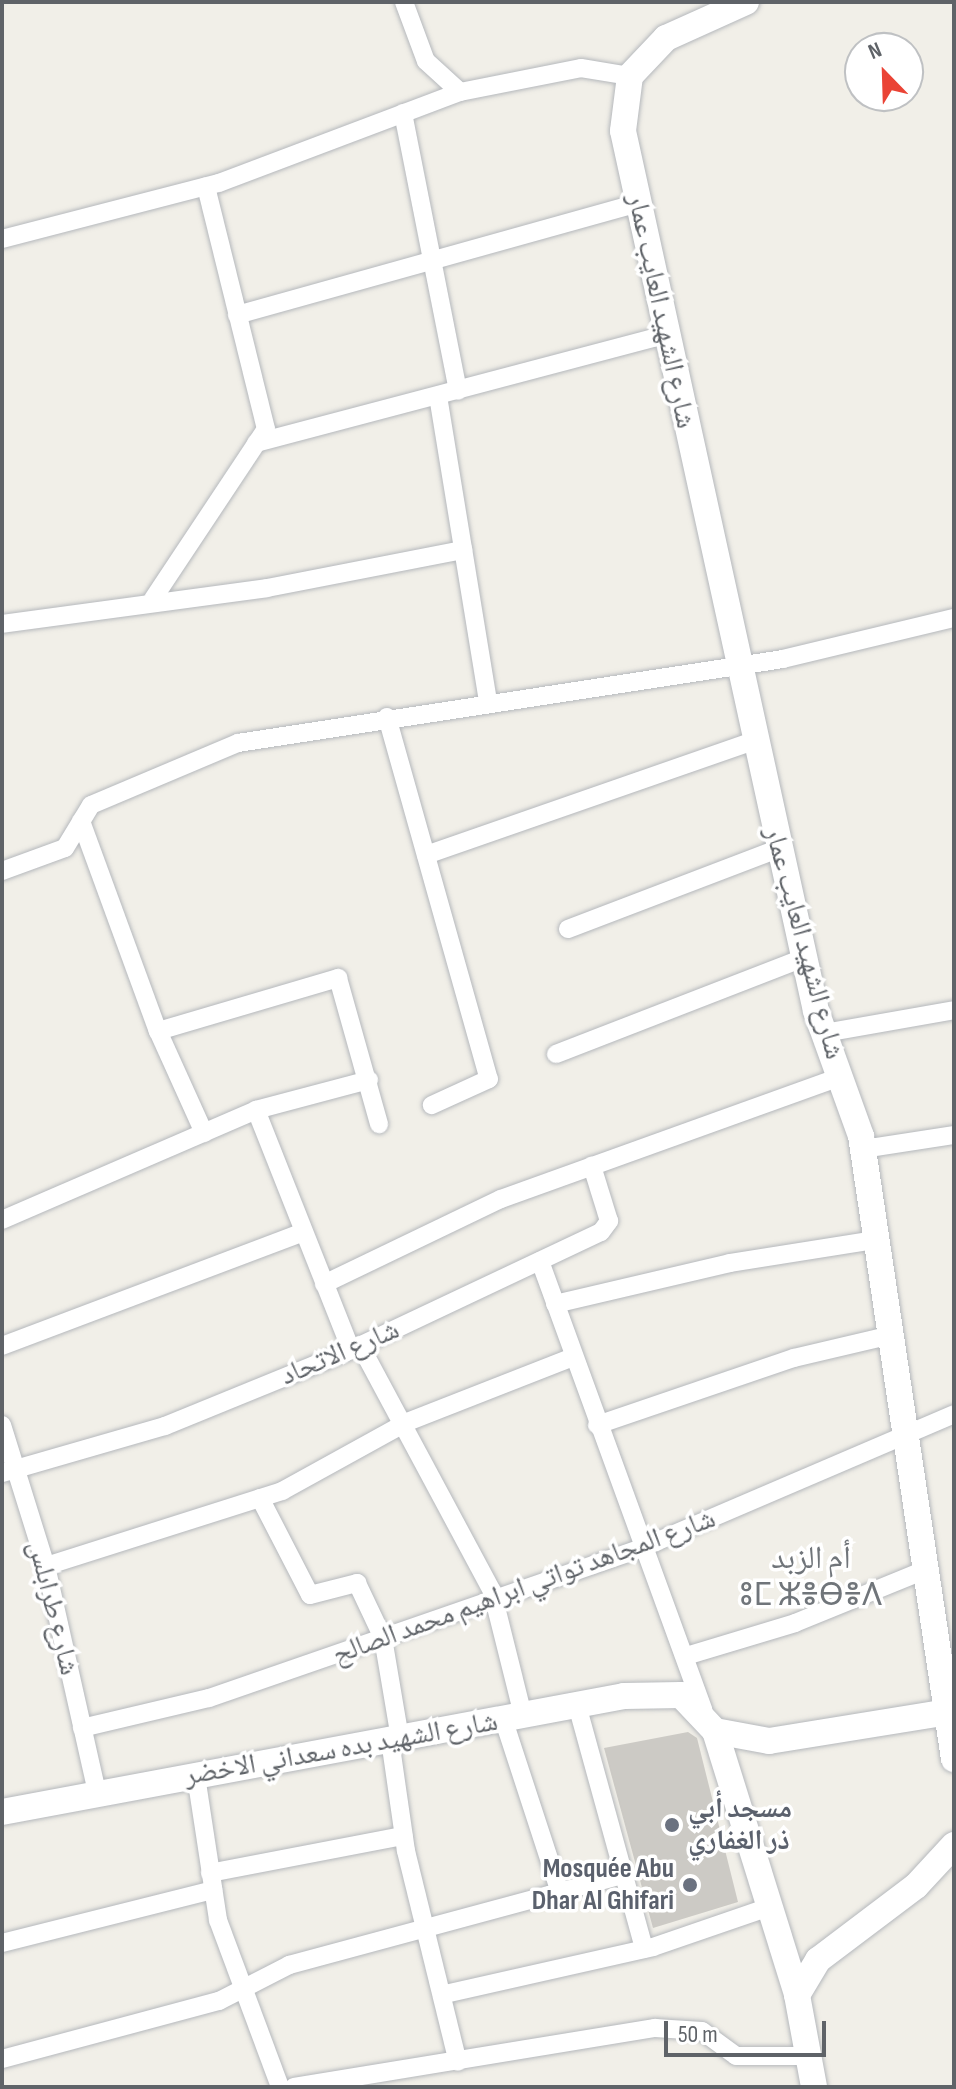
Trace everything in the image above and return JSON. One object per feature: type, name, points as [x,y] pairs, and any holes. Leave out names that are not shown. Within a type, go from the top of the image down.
[{"type":"street","points":[[404,2],[426,61],[460,92]]},
{"type":"street","points":[[2,239],[206,186],[460,92],[581,68],[630,76],[666,38],[746,2]]},
{"type":"street","name":"شارع الشهيد العايب عمار","points":[[630,76],[623,131],[736,666],[803,958],[824,1033],[863,1149],[925,1570],[950,1712],[954,1759]]},
{"type":"street","points":[[403,113],[458,391]]},
{"type":"street","points":[[153,599],[266,429],[206,186]]},
{"type":"street","points":[[237,315],[638,203]]},
{"type":"street","points":[[256,443],[666,335]]},
{"type":"street","points":[[438,396],[488,702]]},
{"type":"street","points":[[2,624],[153,599],[267,588],[463,550]]},
{"type":"street","points":[[2,871],[65,848],[91,805],[238,743],[387,717],[736,666],[954,618]]},
{"type":"street","points":[[387,717],[489,1079],[432,1105]]},
{"type":"street","points":[[426,855],[753,741]]},
{"type":"street","points":[[81,821],[158,1031],[204,1133]]},
{"type":"street","points":[[568,929],[778,849]]},
{"type":"street","points":[[556,1054],[803,958]]},
{"type":"street","points":[[158,1031],[334,976],[342,983],[379,1124]]},
{"type":"street","points":[[824,1033],[954,1010]]},
{"type":"street","points":[[324,1284],[501,1199],[840,1077]]},
{"type":"street","points":[[2,1220],[256,1110],[369,1080]]},
{"type":"street","points":[[256,1110],[324,1284],[356,1348],[407,1422],[493,1594],[513,1717],[559,1889]]},
{"type":"street","points":[[863,1149],[954,1135]]},
{"type":"street","name":"شارع الاتحاد","points":[[8,1471],[165,1426],[356,1348],[607,1227],[592,1166]]},
{"type":"street","points":[[2,1346],[303,1232]]},
{"type":"street","points":[[555,1304],[730,1263],[876,1240]]},
{"type":"street","points":[[540,1261],[597,1425],[686,1656],[700,1712],[797,1995],[805,2056],[814,2087]]},
{"type":"street","points":[[597,1425],[794,1358],[891,1335]]},
{"type":"street","points":[[46,1566],[260,1498],[407,1422],[573,1357]]},
{"type":"street","name":"شارع المجاهد تواتي ابراهيم محمد الصالح","points":[[82,1728],[209,1698],[383,1638],[493,1594],[644,1547],[954,1414]]},
{"type":"street","name":"شارع طرابلس","points":[[2,1425],[8,1471],[46,1566],[97,1793]]},
{"type":"street","points":[[260,1498],[305,1590],[314,1595],[357,1583],[383,1638],[403,1836],[445,1994],[458,2062]]},
{"type":"street","points":[[686,1656],[795,1623],[925,1570]]},
{"type":"street","points":[[577,1705],[644,1949]]},
{"type":"street","name":"شارع الشهيد بده سعداني الاخضر","points":[[2,1812],[577,1705],[700,1712],[769,1741],[950,1712]]},
{"type":"street","points":[[196,1776],[212,1882],[280,2087]]},
{"type":"street","points":[[2,1943],[212,1882],[403,1836]]},
{"type":"street","points":[[797,1995],[818,1960],[916,1886],[954,1845]]},
{"type":"street","points":[[2,2059],[219,2001],[289,1965],[428,1932],[559,1889],[622,1875]]},
{"type":"street","points":[[445,1994],[644,1949],[769,1907]]},
{"type":"street","points":[[294,2087],[392,2080],[458,2062],[655,2028],[702,2031],[736,2056],[805,2056]]},
{"type":"building","name":"مسجد أبي ذر الغفاري","points":[[688,1732],[697,1738],[738,1902],[653,1928],[604,1748]]},
{"type":"place","name":"مسجد أبي ذر الغفاري","points":[[672,1825]]},
{"type":"place","name":"Mosquée Abu Dhar Al Ghifari","points":[[690,1885]]},
{"type":"district","name":"أم الزبد ⵓⵎ ⵣⴻⴱⴻⴷ","points":[[811,1578]]}]
